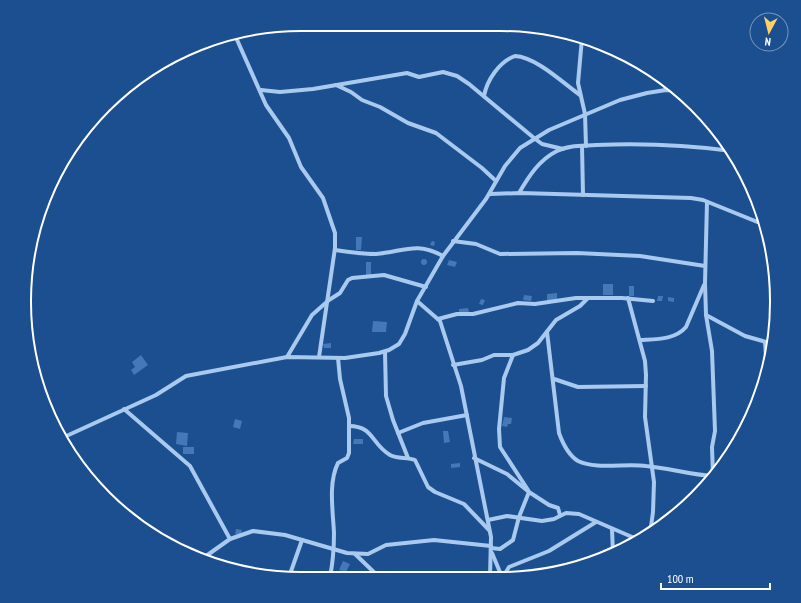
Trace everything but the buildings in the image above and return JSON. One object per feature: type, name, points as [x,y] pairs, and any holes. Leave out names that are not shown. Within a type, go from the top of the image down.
[{"type":"street","points":[[237,39],[269,110],[292,142],[301,167],[323,198],[335,233],[335,250],[329,300],[319,357]]},
{"type":"street","points":[[581,44],[578,81],[585,114],[583,195]]},
{"type":"street","points":[[484,96],[492,76],[506,62],[515,56],[527,59],[542,68],[580,95]]},
{"type":"street","points":[[261,90],[290,92],[407,73],[419,77],[443,72],[457,76],[484,96],[542,144],[563,149]]},
{"type":"street","points":[[334,84],[408,123],[436,133],[482,168],[496,181]]},
{"type":"street","points":[[66,436],[156,395],[186,376],[286,357],[338,358],[385,352],[399,344],[417,302],[443,256],[490,194],[511,157],[534,138],[585,114],[620,100],[666,90]]},
{"type":"street","points":[[519,193],[534,169],[557,151],[563,149],[584,146],[636,144],[690,146],[724,151]]},
{"type":"street","points":[[490,194],[519,193],[676,197],[707,202],[758,222]]},
{"type":"street","points":[[707,202],[705,283],[706,315],[712,350],[715,431],[712,447],[713,468]]},
{"type":"street","points":[[453,241],[476,244],[500,254],[577,253],[640,256],[705,266]]},
{"type":"street","points":[[335,250],[376,254],[423,248],[443,256]]},
{"type":"street","points":[[286,357],[312,315],[329,300],[340,293],[348,280],[361,276],[384,275],[426,287]]},
{"type":"street","points":[[640,340],[664,338],[681,333],[686,327],[705,283]]},
{"type":"street","points":[[628,298],[645,361],[645,416],[654,482],[651,525]]},
{"type":"street","points":[[438,319],[452,315],[475,313],[511,304],[535,304],[586,299],[628,298],[653,301]]},
{"type":"street","points":[[453,365],[479,360],[494,355],[513,355],[532,348],[556,320],[580,306],[586,299]]},
{"type":"street","points":[[417,302],[438,319],[461,386],[474,458],[490,532],[490,572]]},
{"type":"street","points":[[706,315],[745,336],[765,342],[766,351]]},
{"type":"street","points":[[547,332],[560,433],[563,443],[571,455],[577,460],[589,463],[652,466],[684,474],[706,476]]},
{"type":"street","points":[[385,352],[385,392],[398,433],[408,458]]},
{"type":"street","points":[[513,355],[504,378],[502,391],[500,446],[529,491]]},
{"type":"street","points":[[331,572],[333,550],[334,477],[337,464],[349,456],[349,426],[338,358]]},
{"type":"street","points":[[554,379],[578,387],[646,386]]},
{"type":"street","points":[[124,409],[190,466],[230,539]]},
{"type":"street","points":[[398,433],[423,423],[467,415]]},
{"type":"street","points":[[349,426],[359,426],[368,430],[377,445],[392,456],[408,458],[416,461],[428,487],[435,492],[464,504],[490,532]]},
{"type":"street","points":[[474,458],[507,474],[545,502],[558,508],[560,516]]},
{"type":"street","points":[[208,555],[230,539],[240,537],[246,532],[256,531],[302,540],[333,550],[355,554],[368,554],[386,545],[434,540],[500,549],[513,540],[519,517],[529,491]]},
{"type":"street","points":[[488,520],[507,516],[542,521],[554,519],[566,513],[580,514],[632,537]]},
{"type":"street","points":[[506,572],[510,567],[549,550],[596,522]]},
{"type":"street","points":[[612,529],[613,547]]},
{"type":"street","points":[[291,571],[302,540]]},
{"type":"street","points":[[491,548],[500,572]]},
{"type":"street","points":[[355,554],[375,572]]}]
